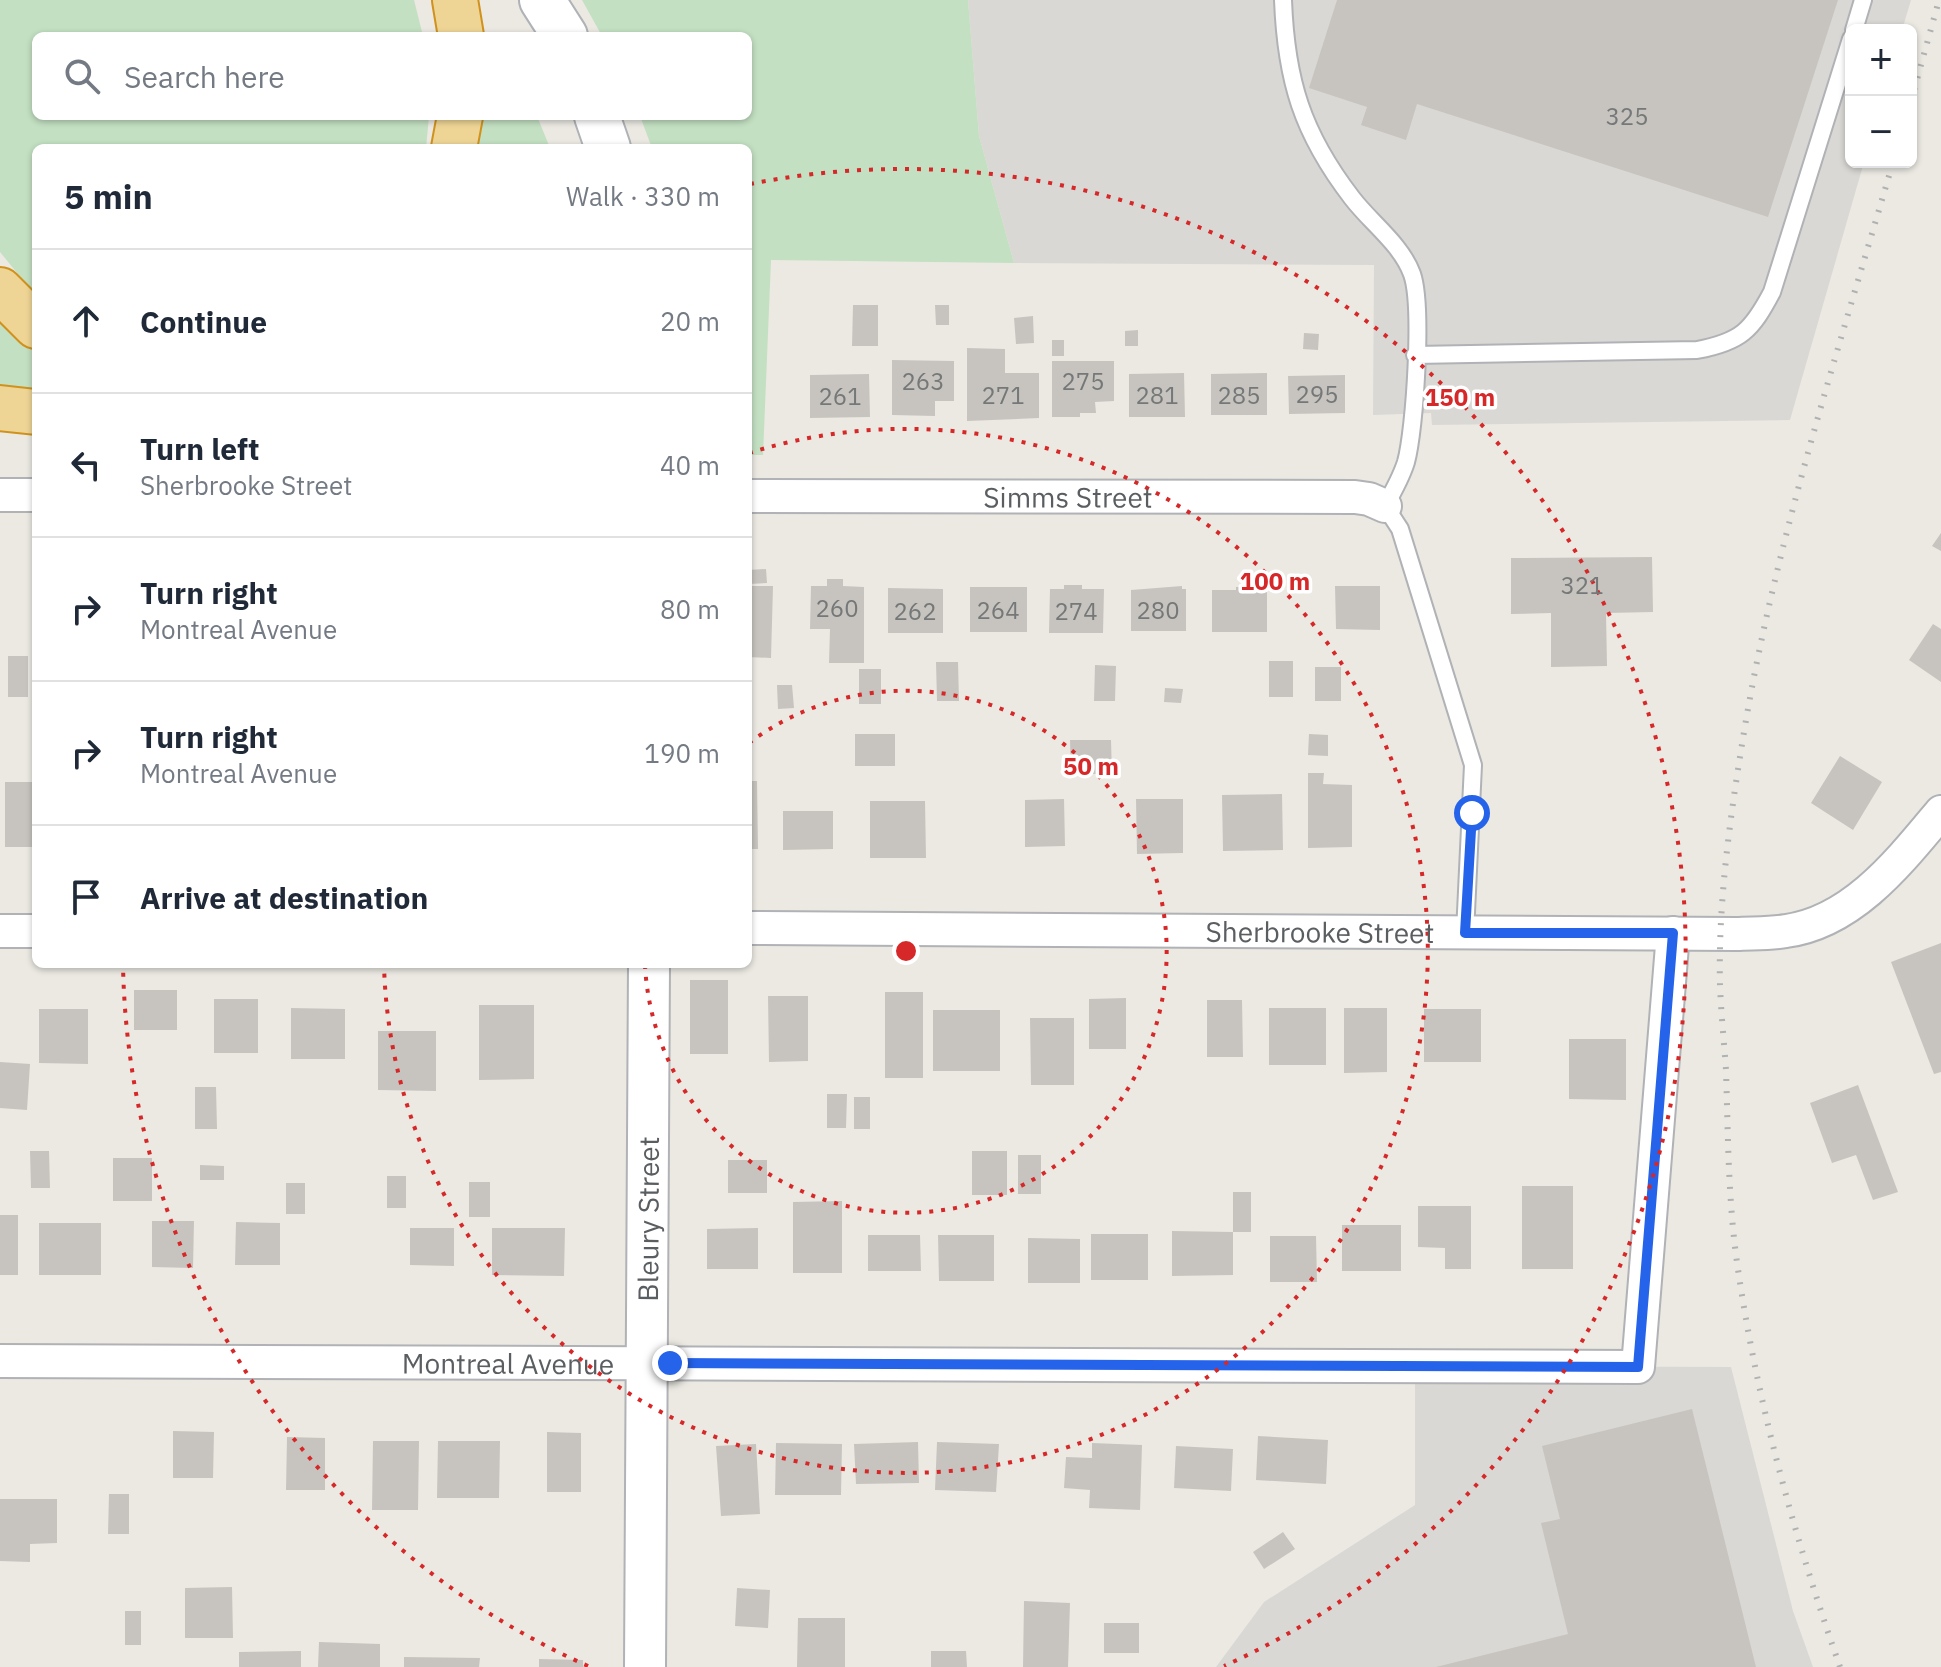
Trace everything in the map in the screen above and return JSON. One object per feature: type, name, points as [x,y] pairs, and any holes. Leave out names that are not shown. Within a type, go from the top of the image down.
[{"type":"highway","points":[[455,0],[460,32]]},
{"type":"highway","points":[[455,144],[459,120]]},
{"type":"highway","points":[[0,290],[32,322]]},
{"type":"highway","points":[[0,408],[32,412]]},
{"type":"main road","points":[[542,0],[562,32]]},
{"type":"main road","points":[[598,120],[607,144]]},
{"type":"street","points":[[0,495],[32,495]]},
{"type":"street","name":"Simms Street","points":[[752,496],[1355,497],[1385,506]]},
{"type":"street","name":"Sherbrooke Street","points":[[752,928],[1736,934],[1788,931],[1847,909],[1906,853],[1941,812]]},
{"type":"street","points":[[0,931],[32,931]]},
{"type":"street","name":"Montreal Avenue","points":[[0,1361],[1638,1367],[1673,933]]},
{"type":"street","name":"Bleury Street","points":[[645,1667],[649,968]]},
{"type":"lane","points":[[1283,0],[1289,69],[1296,98],[1309,127],[1352,198],[1393,245],[1412,275],[1416,296],[1410,444],[1401,476],[1385,506],[1400,529],[1473,765],[1465,933]]},
{"type":"lane","points":[[1856,24],[1863,0]]},
{"type":"lane","points":[[1415,355],[1697,350],[1730,342],[1746,332],[1759,317],[1772,292],[1845,58]]},
{"type":"shaded area","points":[[968,0],[1911,0],[1904,24],[1845,24],[1845,168],[1862,168],[1790,420],[1432,425],[1431,413],[1373,415],[1374,265],[1014,263],[979,136]]},
{"type":"shaded area","points":[[1415,1366],[1731,1367],[1793,1611],[1813,1667],[1216,1667],[1264,1602],[1415,1505]]},
{"type":"green space","points":[[0,0],[414,0],[422,32],[32,32],[32,120],[429,120],[426,144],[32,144],[32,291],[0,252]]},
{"type":"green space","points":[[582,0],[968,0],[979,136],[1014,263],[771,260],[763,455],[752,455],[752,144],[650,144],[642,120],[752,120],[752,32],[600,32]]},
{"type":"green space","points":[[476,120],[539,120],[548,144],[472,144]]},
{"type":"green space","points":[[0,323],[32,347],[32,397],[0,393]]},
{"type":"building","points":[[1337,0],[1838,0],[1768,217],[1417,104],[1406,140],[1361,125],[1367,107],[1309,88]]},
{"type":"building","points":[[853,305],[878,305],[878,346],[852,346]]},
{"type":"building","points":[[935,305],[949,305],[949,325],[936,325]]},
{"type":"building","points":[[1033,316],[1034,343],[1016,344],[1014,318]]},
{"type":"building","points":[[1138,330],[1138,346],[1125,346],[1125,331]]},
{"type":"building","points":[[1304,333],[1319,334],[1318,350],[1303,349]]},
{"type":"building","points":[[1052,340],[1064,340],[1064,356],[1052,356]]},
{"type":"building","points":[[967,348],[1005,349],[1005,373],[1039,373],[1039,418],[967,421]]},
{"type":"building","points":[[892,360],[954,361],[954,401],[935,401],[935,416],[892,415]]},
{"type":"building","points":[[1052,361],[1114,361],[1114,401],[1095,402],[1096,413],[1080,413],[1080,417],[1052,417]]},
{"type":"building","points":[[1184,373],[1185,417],[1129,417],[1129,374]]},
{"type":"building","points":[[1267,373],[1267,415],[1211,415],[1211,374]]},
{"type":"building","points":[[869,374],[870,417],[810,418],[810,375]]},
{"type":"building","points":[[1345,375],[1345,413],[1289,414],[1288,376]]},
{"type":"building","points":[[1941,533],[1941,551],[1932,546]]},
{"type":"building","points":[[1652,557],[1653,612],[1606,613],[1607,666],[1551,667],[1551,613],[1511,614],[1511,558]]},
{"type":"building","points":[[766,569],[767,583],[752,584],[752,570]]},
{"type":"building","points":[[827,579],[843,579],[843,586],[864,587],[864,663],[829,663],[830,629],[810,629],[811,586],[827,586]]},
{"type":"building","points":[[1064,585],[1104,589],[1103,633],[1049,633],[1050,589],[1064,589]]},
{"type":"building","points":[[752,586],[773,586],[771,658],[752,657]]},
{"type":"building","points":[[1182,586],[1186,589],[1186,631],[1131,631],[1131,590]]},
{"type":"building","points":[[1335,586],[1380,586],[1380,630],[1336,629]]},
{"type":"building","points":[[970,587],[1027,587],[1027,632],[970,632]]},
{"type":"building","points":[[1236,587],[1263,587],[1267,590],[1267,632],[1212,632],[1212,590],[1236,590]]},
{"type":"building","points":[[888,588],[943,589],[943,633],[888,633]]},
{"type":"building","points":[[1933,624],[1941,629],[1941,682],[1909,660]]},
{"type":"building","points":[[8,656],[28,656],[28,697],[8,697]]},
{"type":"building","points":[[1269,661],[1293,661],[1293,697],[1269,697]]},
{"type":"building","points":[[936,662],[958,662],[959,701],[937,701]]},
{"type":"building","points":[[1095,665],[1116,666],[1115,701],[1094,701]]},
{"type":"building","points":[[1315,667],[1341,667],[1341,701],[1315,701]]},
{"type":"building","points":[[859,669],[881,669],[881,704],[859,704]]},
{"type":"building","points":[[777,685],[792,685],[794,708],[778,709]]},
{"type":"building","points":[[1165,688],[1183,689],[1181,703],[1164,702]]},
{"type":"building","points":[[855,734],[895,734],[895,766],[855,766]]},
{"type":"building","points":[[1309,734],[1328,735],[1328,756],[1308,755]]},
{"type":"building","points":[[1070,740],[1111,740],[1112,774],[1071,774]]},
{"type":"building","points":[[1840,756],[1882,782],[1853,830],[1811,803]]},
{"type":"building","points":[[1308,773],[1324,773],[1323,784],[1352,785],[1352,847],[1308,848]]},
{"type":"building","points":[[752,781],[757,781],[758,849],[752,849]]},
{"type":"building","points":[[5,782],[32,782],[32,847],[5,847]]},
{"type":"building","points":[[1282,794],[1283,850],[1223,851],[1222,795]]},
{"type":"building","points":[[1064,799],[1065,846],[1025,847],[1025,800]]},
{"type":"building","points":[[1136,799],[1183,799],[1183,853],[1137,854]]},
{"type":"building","points":[[870,801],[925,801],[926,858],[870,858]]},
{"type":"building","points":[[783,811],[833,811],[833,849],[783,850]]},
{"type":"building","points":[[1941,943],[1941,1072],[1934,1074],[1891,962]]},
{"type":"building","points":[[690,980],[728,980],[728,1054],[690,1054]]},
{"type":"building","points":[[134,990],[177,990],[177,1030],[134,1030]]},
{"type":"building","points":[[885,992],[923,992],[923,1078],[885,1078]]},
{"type":"building","points":[[768,996],[808,996],[808,1061],[769,1062]]},
{"type":"building","points":[[1126,998],[1126,1049],[1089,1049],[1089,999]]},
{"type":"building","points":[[214,999],[258,999],[258,1053],[214,1053]]},
{"type":"building","points":[[1207,1000],[1242,1000],[1243,1057],[1207,1057]]},
{"type":"building","points":[[479,1005],[534,1005],[534,1079],[479,1080]]},
{"type":"building","points":[[291,1008],[345,1009],[345,1059],[291,1059]]},
{"type":"building","points":[[1269,1008],[1326,1008],[1326,1065],[1269,1065]]},
{"type":"building","points":[[1344,1008],[1387,1008],[1387,1072],[1344,1073]]},
{"type":"building","points":[[39,1009],[88,1009],[88,1064],[39,1063]]},
{"type":"building","points":[[1424,1009],[1481,1009],[1481,1062],[1424,1062]]},
{"type":"building","points":[[933,1010],[1000,1010],[1000,1071],[933,1071]]},
{"type":"building","points":[[1030,1018],[1074,1018],[1074,1085],[1031,1085]]},
{"type":"building","points":[[378,1031],[436,1031],[436,1091],[378,1090]]},
{"type":"building","points":[[1569,1039],[1626,1039],[1626,1100],[1569,1099]]},
{"type":"building","points":[[0,1062],[30,1064],[27,1110],[0,1108]]},
{"type":"building","points":[[1858,1085],[1898,1192],[1873,1200],[1856,1155],[1832,1163],[1810,1103]]},
{"type":"building","points":[[195,1087],[216,1087],[217,1129],[195,1129]]},
{"type":"building","points":[[827,1094],[847,1094],[846,1128],[827,1128]]},
{"type":"building","points":[[854,1097],[870,1097],[870,1129],[854,1129]]},
{"type":"building","points":[[30,1151],[49,1151],[50,1188],[31,1188]]},
{"type":"building","points":[[972,1151],[1007,1151],[1007,1195],[972,1195]]},
{"type":"building","points":[[1018,1155],[1041,1155],[1041,1194],[1018,1194]]},
{"type":"building","points":[[113,1158],[152,1158],[152,1201],[113,1201]]},
{"type":"building","points":[[728,1160],[767,1160],[767,1193],[728,1193]]},
{"type":"building","points":[[200,1165],[224,1166],[224,1180],[200,1180]]},
{"type":"building","points":[[387,1176],[406,1176],[406,1208],[387,1208]]},
{"type":"building","points":[[469,1182],[490,1182],[490,1217],[469,1217]]},
{"type":"building","points":[[286,1183],[305,1183],[305,1214],[286,1214]]},
{"type":"building","points":[[1522,1186],[1573,1186],[1573,1269],[1522,1269]]},
{"type":"building","points":[[1233,1192],[1251,1192],[1251,1232],[1233,1232]]},
{"type":"building","points":[[842,1201],[842,1273],[793,1273],[793,1202]]},
{"type":"building","points":[[1418,1206],[1471,1206],[1471,1269],[1445,1269],[1445,1248],[1418,1247]]},
{"type":"building","points":[[0,1215],[18,1215],[18,1275],[0,1275]]},
{"type":"building","points":[[152,1221],[194,1221],[193,1268],[152,1267]]},
{"type":"building","points":[[236,1222],[280,1223],[280,1265],[235,1265]]},
{"type":"building","points":[[39,1223],[101,1223],[101,1275],[39,1275]]},
{"type":"building","points":[[1342,1225],[1401,1225],[1401,1271],[1342,1271]]},
{"type":"building","points":[[410,1228],[454,1228],[454,1266],[410,1265]]},
{"type":"building","points":[[492,1228],[565,1228],[564,1276],[492,1275]]},
{"type":"building","points":[[758,1228],[758,1269],[707,1269],[707,1229]]},
{"type":"building","points":[[1172,1231],[1233,1232],[1233,1275],[1172,1276]]},
{"type":"building","points":[[1091,1234],[1148,1234],[1148,1280],[1091,1280]]},
{"type":"building","points":[[868,1235],[920,1235],[921,1271],[868,1271]]},
{"type":"building","points":[[938,1235],[994,1235],[994,1281],[939,1281]]},
{"type":"building","points":[[1270,1236],[1316,1236],[1317,1282],[1270,1282]]},
{"type":"building","points":[[1028,1238],[1080,1239],[1080,1283],[1028,1283]]},
{"type":"building","points":[[1692,1409],[1756,1667],[1436,1667],[1568,1634],[1541,1523],[1560,1519],[1542,1446]]},
{"type":"building","points":[[173,1431],[214,1432],[213,1478],[173,1478]]},
{"type":"building","points":[[547,1432],[581,1433],[581,1492],[547,1492]]},
{"type":"building","points":[[1258,1436],[1328,1440],[1326,1484],[1256,1480]]},
{"type":"building","points":[[287,1437],[325,1438],[325,1490],[286,1490]]},
{"type":"building","points":[[373,1441],[419,1441],[418,1510],[372,1510]]},
{"type":"building","points":[[438,1441],[500,1441],[499,1498],[437,1498]]},
{"type":"building","points":[[918,1442],[919,1483],[856,1484],[854,1444]]},
{"type":"building","points":[[937,1442],[999,1444],[996,1492],[935,1490]]},
{"type":"building","points":[[776,1443],[842,1444],[841,1495],[775,1495]]},
{"type":"building","points":[[1092,1443],[1142,1445],[1140,1510],[1089,1508],[1090,1490],[1064,1488],[1066,1457],[1092,1458]]},
{"type":"building","points":[[756,1444],[760,1514],[721,1516],[716,1446]]},
{"type":"building","points":[[1176,1446],[1233,1449],[1231,1491],[1174,1488]]},
{"type":"building","points":[[109,1494],[129,1494],[129,1534],[108,1534]]},
{"type":"building","points":[[0,1499],[57,1499],[57,1543],[30,1544],[30,1562],[0,1561]]},
{"type":"building","points":[[1283,1532],[1295,1549],[1264,1569],[1253,1552]]},
{"type":"building","points":[[232,1587],[233,1638],[185,1638],[185,1588]]},
{"type":"building","points":[[737,1588],[770,1590],[768,1628],[735,1626]]},
{"type":"building","points":[[1024,1601],[1070,1603],[1068,1667],[1023,1667]]},
{"type":"building","points":[[125,1611],[141,1611],[141,1645],[125,1645]]},
{"type":"building","points":[[798,1618],[845,1618],[845,1667],[797,1667]]},
{"type":"building","points":[[1104,1623],[1139,1623],[1139,1653],[1104,1653]]},
{"type":"building","points":[[319,1642],[380,1644],[380,1667],[318,1667]]},
{"type":"building","points":[[301,1651],[301,1667],[239,1667],[239,1652]]},
{"type":"building","points":[[931,1651],[966,1651],[967,1667],[931,1667]]},
{"type":"building","points":[[404,1657],[480,1658],[479,1667],[404,1667]]},
{"type":"building","points":[[539,1659],[583,1660],[583,1667],[539,1667]]},
{"type":"railway","points":[[1912,96],[1939,0]]},
{"type":"railway","points":[[1840,1667],[1791,1515],[1765,1412],[1744,1307],[1730,1186],[1720,985],[1721,923],[1738,768],[1772,592],[1809,448],[1891,168]]},
{"type":"route","points":[[670,1363],[1638,1367],[1673,933],[1465,933],[1472,813]]}]
